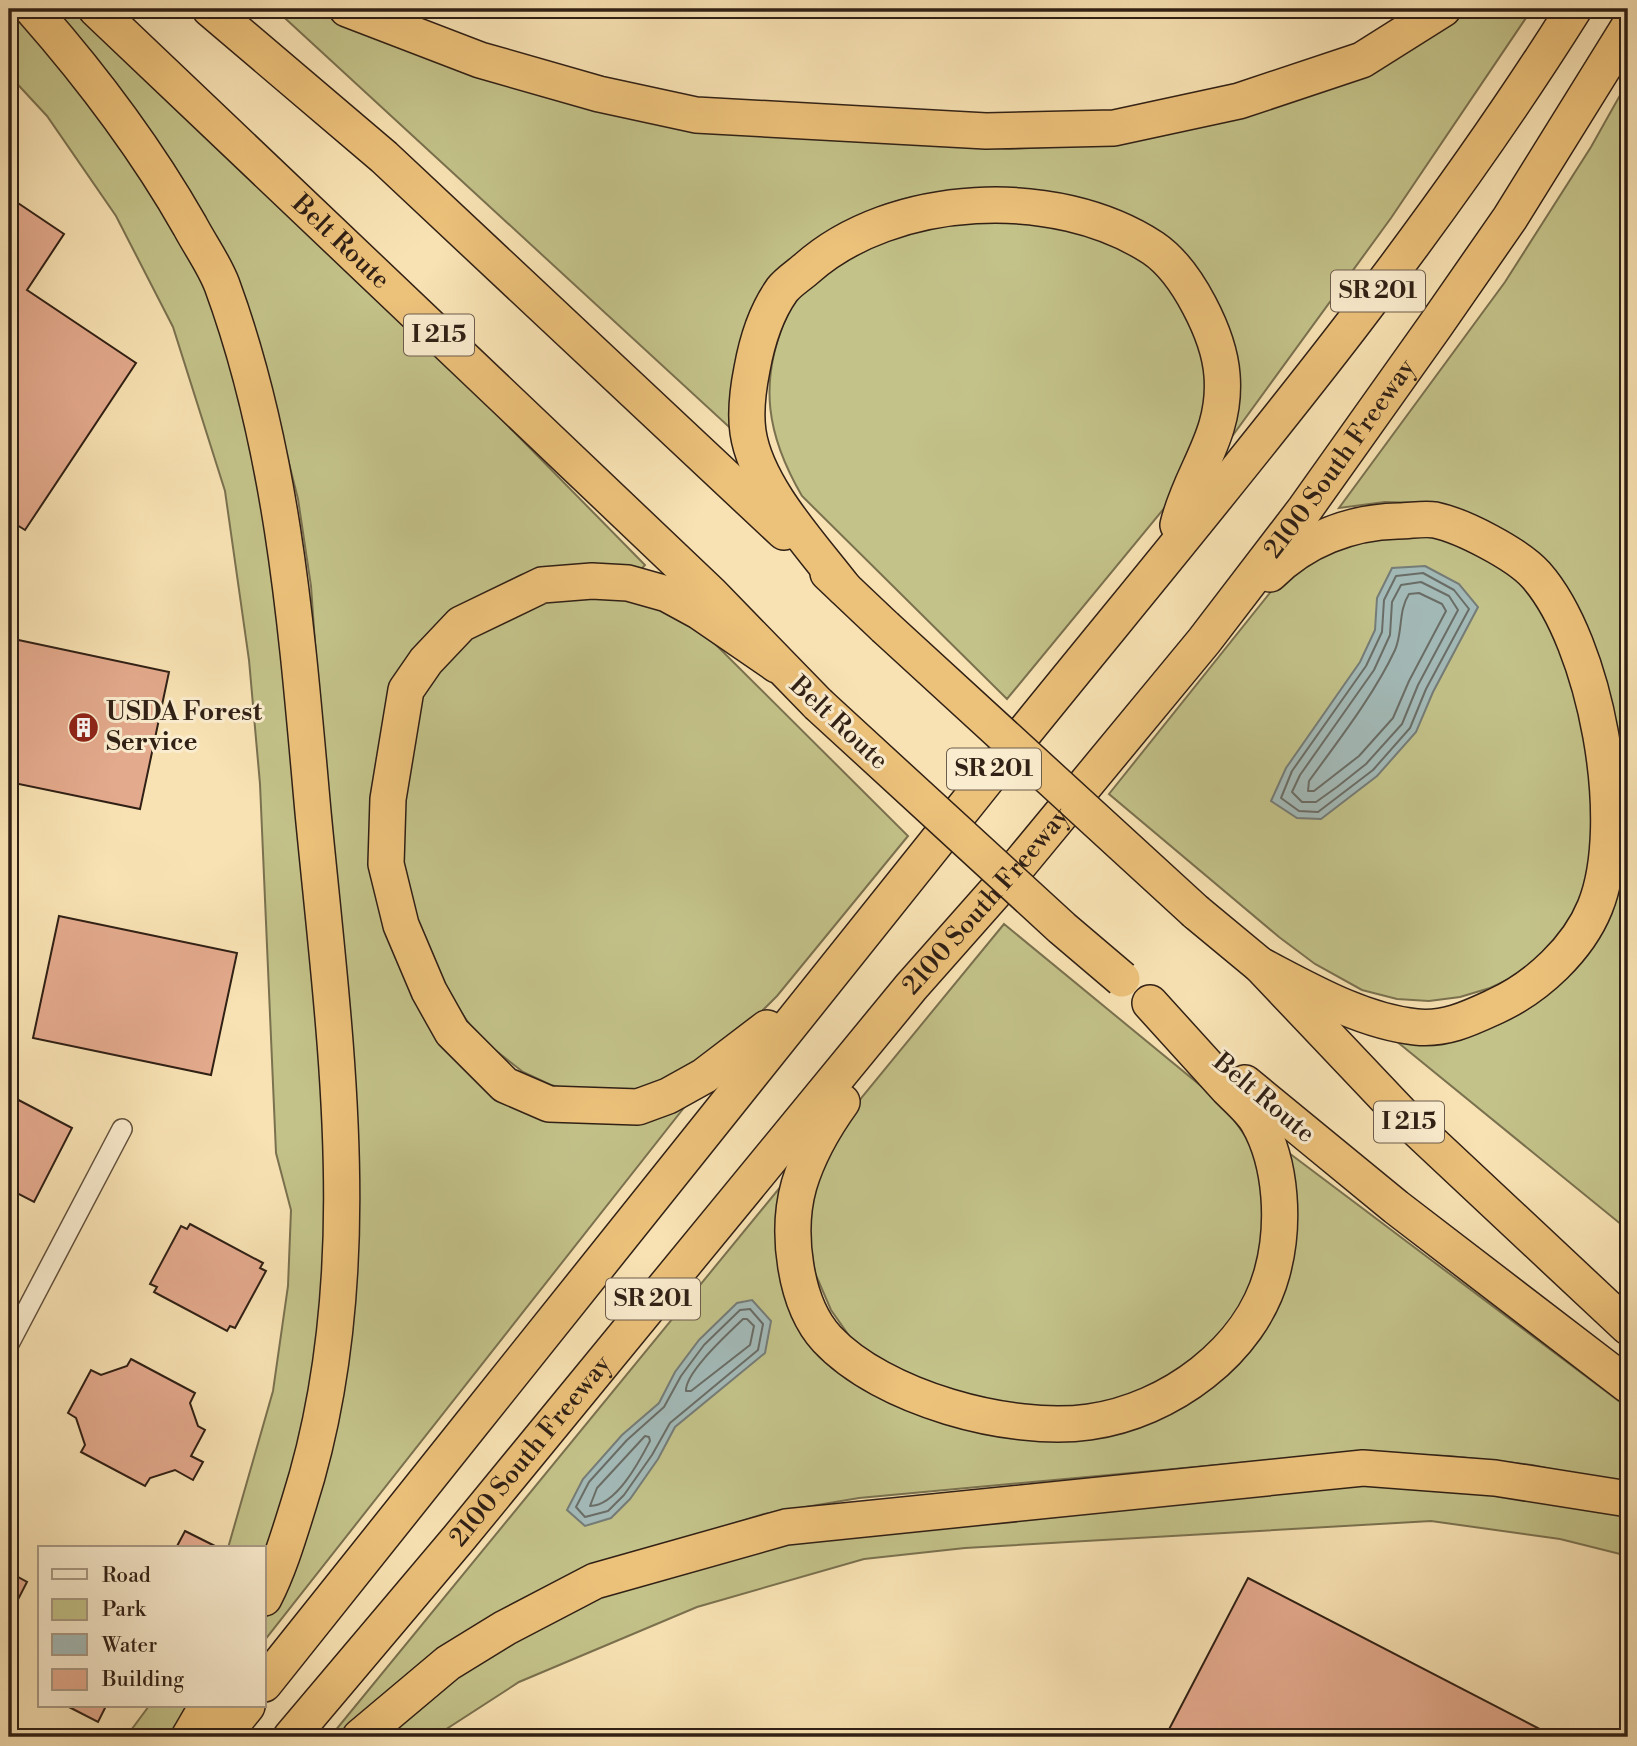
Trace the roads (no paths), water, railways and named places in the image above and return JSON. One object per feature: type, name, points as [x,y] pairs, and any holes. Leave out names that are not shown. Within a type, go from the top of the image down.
[{"type":"highway","points":[[32,9],[89,73],[157,168],[221,281],[267,437],[292,581],[332,1013],[343,1220],[341,1282],[331,1374],[311,1466],[266,1592]]},
{"type":"highway","name":"Belt Route","points":[[96,9],[701,584],[777,665],[1062,928],[1396,1207],[1628,1385]]},
{"type":"highway","name":"I 215","points":[[210,9],[384,158],[885,627],[1196,912],[1260,965],[1407,1119],[1628,1326]]},
{"type":"highway","points":[[347,9],[480,60],[599,94],[696,115],[986,131],[1114,128],[1238,101],[1362,60],[1443,9]]},
{"type":"highway","name":"SR 201","points":[[266,1681],[815,992],[1401,263],[1500,124],[1574,9]]},
{"type":"highway","name":"2100 South Freeway","points":[[291,1737],[459,1538],[911,987],[1019,865],[1204,641],[1305,509],[1510,218],[1628,27]]},
{"type":"highway","points":[[844,588],[780,506],[760,466],[748,433],[748,388],[758,336],[783,289],[825,252],[869,227],[926,211],[995,205],[1057,211],[1114,227],[1154,249],[1179,274],[1207,318],[1222,372],[1223,407],[1213,444],[1184,501],[1173,547]]},
{"type":"highway","points":[[1204,641],[1290,555],[1332,533],[1373,521],[1434,520],[1480,536],[1535,574],[1569,628],[1593,703],[1608,771],[1607,847],[1595,906],[1578,939],[1548,971],[1516,997],[1450,1026],[1418,1027],[1360,1011],[1260,965]]},
{"type":"highway","points":[[777,665],[700,612],[667,594],[628,583],[592,581],[542,585],[461,624],[426,661],[406,690],[388,799],[386,864],[401,925],[429,991],[452,1032],[478,1062],[505,1085],[548,1104],[638,1107],[668,1096],[704,1076],[815,992]]},
{"type":"highway","points":[[1019,865],[823,1128],[799,1186],[794,1221],[799,1281],[811,1312],[826,1338],[859,1364],[933,1403],[1034,1422],[1089,1422],[1130,1411],[1173,1393],[1212,1366],[1242,1333],[1265,1298],[1279,1248],[1274,1164],[1258,1120],[1150,1003]]},
{"type":"highway","points":[[360,1737],[449,1663],[505,1628],[596,1581],[786,1527],[1363,1468],[1495,1478],[1628,1499]]},
{"type":"highway","points":[[189,1737],[206,1708]]},
{"type":"highway","points":[[222,1737],[245,1708]]},
{"type":"street","points":[[9,1344],[122,1129]]},
{"type":"water","points":[[1425,566],[1459,584],[1478,607],[1433,692],[1416,732],[1377,776],[1321,819],[1297,818],[1271,801],[1286,768],[1360,662],[1375,630],[1377,598],[1392,568]]},
{"type":"water","points":[[752,1300],[771,1321],[765,1353],[675,1427],[658,1459],[630,1499],[611,1518],[585,1526],[567,1510],[583,1479],[622,1435],[659,1403],[675,1372],[699,1340],[737,1303]]},
{"type":"place","name":"USDA Forest Service","points":[[83,727]]}]
